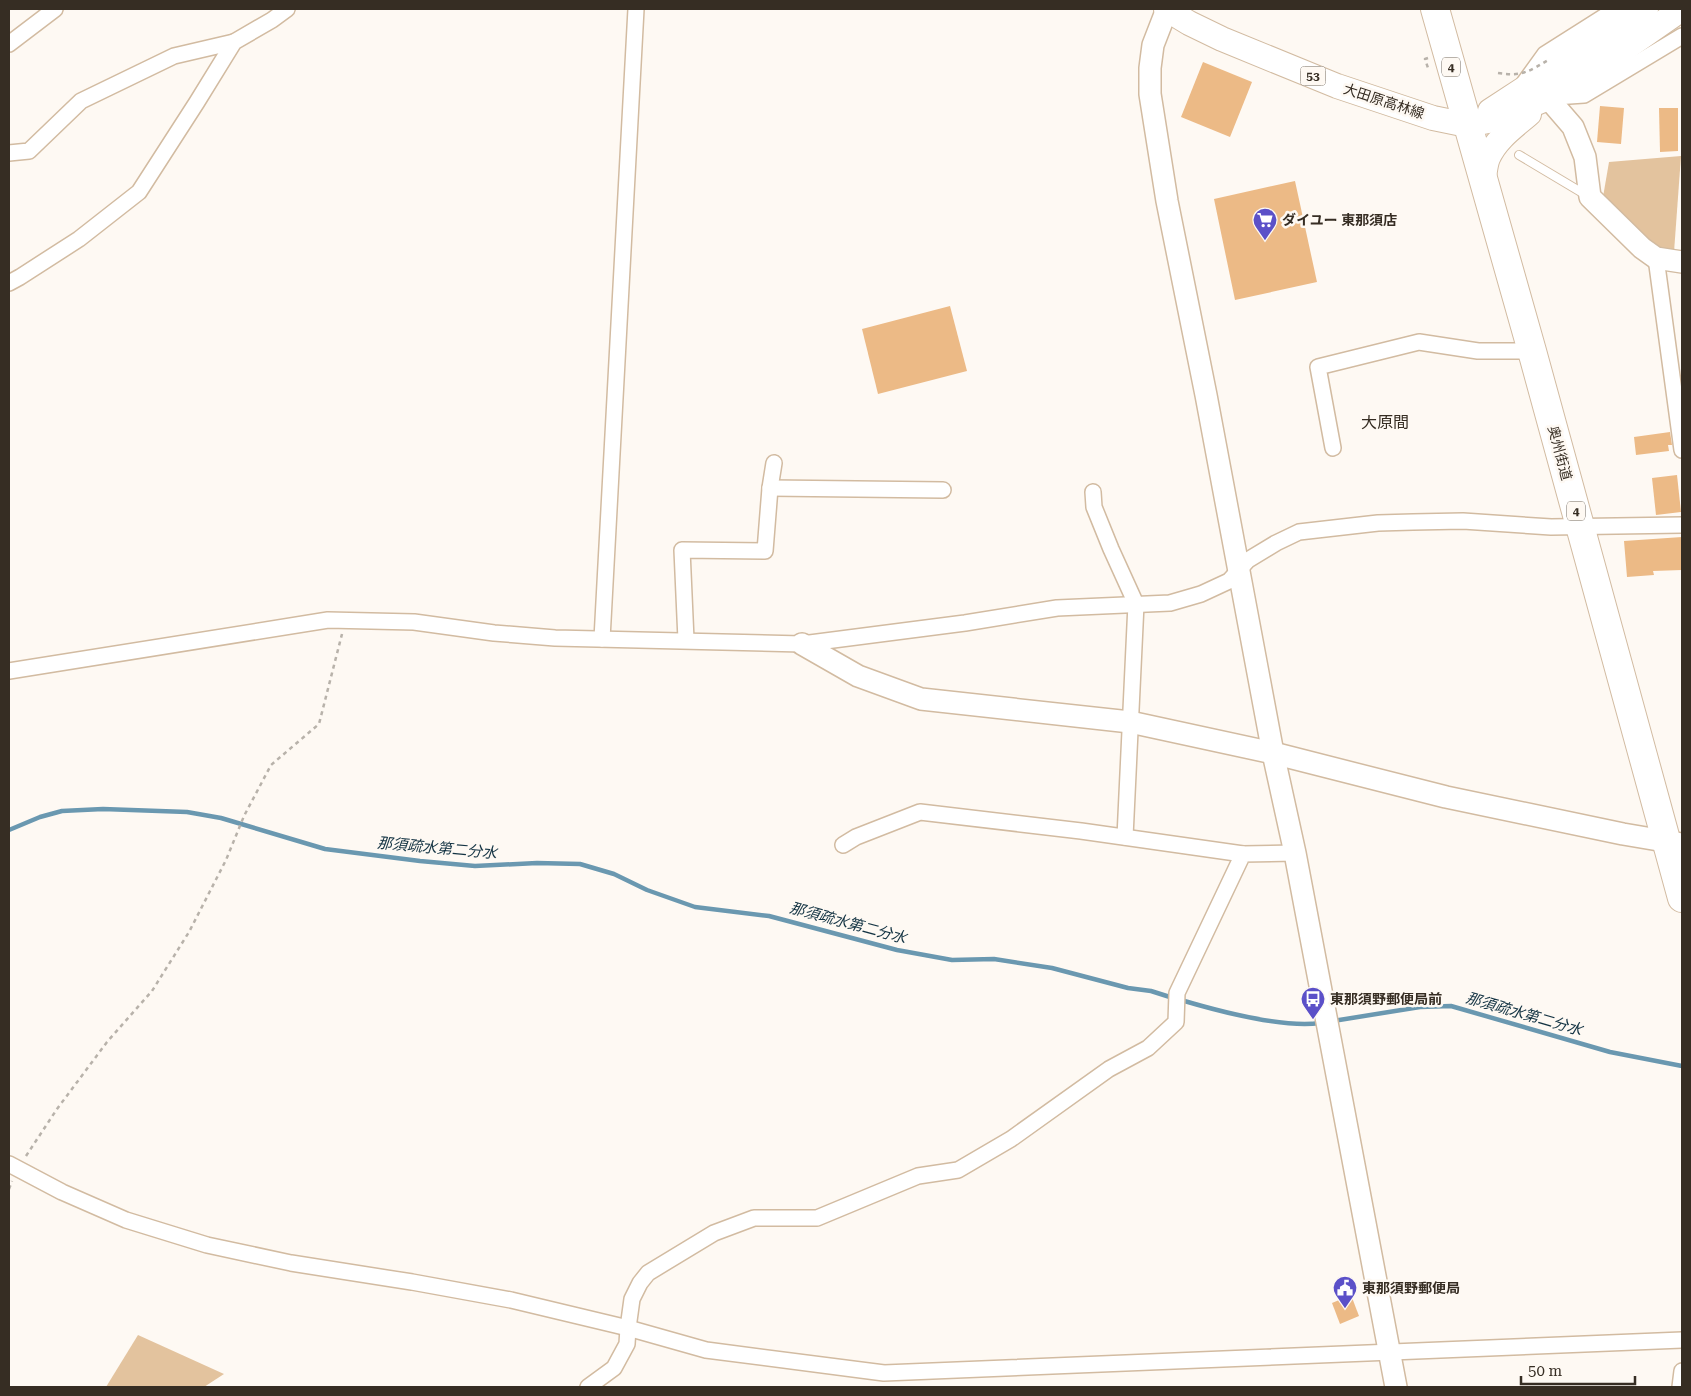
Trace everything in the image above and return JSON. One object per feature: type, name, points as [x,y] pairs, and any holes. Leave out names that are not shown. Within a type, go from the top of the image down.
[{"type":"highway","name":"奥州街道","points":[[1435,9],[1580,527],[1675,843],[1682,898]]},
{"type":"main road","name":"大田原高林線","points":[[1166,9],[1222,39],[1337,86],[1433,118],[1467,125],[1498,119],[1548,98]]},
{"type":"main road","points":[[1467,125],[1646,9]]},
{"type":"main road","name":"大田原高林線","points":[[1483,182],[1488,158],[1503,136],[1548,98],[1616,55],[1682,9]]},
{"type":"street","points":[[9,44],[55,9]]},
{"type":"street","points":[[9,153],[28,151],[81,101],[174,56],[234,42],[287,9]]},
{"type":"street","points":[[602,638],[636,9]]},
{"type":"street","points":[[1166,9],[1153,46],[1150,68],[1150,94],[1168,201],[1238,569],[1295,853],[1396,1387]]},
{"type":"street","points":[[1516,94],[1545,54],[1616,9]]},
{"type":"street","points":[[1548,98],[1584,95],[1682,36]]},
{"type":"street","points":[[9,283],[80,239],[139,192],[234,42]]},
{"type":"street","points":[[1548,98],[1574,127],[1585,156],[1590,197],[1642,248],[1656,258],[1682,262]]},
{"type":"street","points":[[1656,258],[1682,450]]},
{"type":"street","points":[[1333,448],[1318,368],[1419,342],[1478,351],[1532,350]]},
{"type":"street","points":[[686,640],[682,550],[765,551],[774,463]]},
{"type":"street","points":[[770,488],[944,490]]},
{"type":"street","points":[[1093,492],[1094,507],[1136,604],[1126,837]]},
{"type":"street","points":[[9,671],[328,620],[414,622],[494,633],[555,638],[802,644],[965,623],[1057,608],[1170,603],[1201,594],[1229,581],[1248,560],[1299,532],[1378,523],[1463,521],[1551,527],[1682,525]]},
{"type":"street","points":[[802,644],[858,676],[920,699],[1130,722],[1274,753],[1446,797],[1675,843]]},
{"type":"street","points":[[843,846],[856,838],[920,812],[1126,837],[1243,854],[1295,853]]},
{"type":"street","points":[[588,1387],[614,1368],[627,1344],[632,1300],[640,1283],[648,1273],[714,1233],[754,1218],[817,1218],[918,1176],[958,1170],[1010,1139],[1109,1069],[1148,1048],[1176,1022],[1177,993],[1243,854]]},
{"type":"street","points":[[13,1166],[62,1192],[126,1220],[207,1245],[291,1263],[511,1300],[628,1328],[706,1350],[884,1373],[1682,1340]]},
{"type":"street","points":[[1680,1387],[1682,1372]]},
{"type":"lane","points":[[1519,155],[1590,197]]},
{"type":"path","points":[[1498,73],[1510,75],[1524,74],[1550,59]]},
{"type":"path","points":[[13,1166],[107,1042],[152,991],[189,932],[226,860],[244,816],[272,766],[319,724],[345,621]]},
{"type":"shaded area","points":[[1681,156],[1674,252],[1648,246],[1603,197],[1609,162]]},
{"type":"shaded area","points":[[138,1335],[224,1374],[204,1387],[106,1387]]},
{"type":"building","points":[[1203,62],[1252,82],[1230,137],[1181,117]]},
{"type":"building","points":[[1600,106],[1624,108],[1621,144],[1597,142]]},
{"type":"building","points":[[1659,108],[1678,108],[1678,151],[1660,152]]},
{"type":"building","name":"ダイユー 東那須店","points":[[1295,181],[1317,282],[1235,300],[1214,199]]},
{"type":"building","points":[[950,306],[967,371],[878,394],[862,329]]},
{"type":"building","points":[[1670,432],[1672,445],[1668,445],[1669,451],[1636,455],[1634,437]]},
{"type":"building","points":[[1677,475],[1681,512],[1656,515],[1652,478]]},
{"type":"building","points":[[1682,537],[1682,570],[1653,571],[1654,575],[1627,577],[1624,541]]},
{"type":"building","name":"東那須野郵便局","points":[[1351,1295],[1359,1316],[1340,1324],[1332,1303]]},
{"type":"waterway","name":"那須疏水第二分水","points":[[9,830],[40,817],[62,811],[103,809],[187,812],[221,818],[325,849],[475,866],[537,863],[580,864],[614,874],[647,890],[695,907],[769,916],[897,950],[952,960],[994,959],[1052,968],[1128,988],[1151,991],[1173,998]]},
{"type":"waterway","name":"那須疏水第二分水","points":[[1181,1000],[1269,1021],[1305,1024],[1320,1023]]},
{"type":"waterway","name":"那須疏水第二分水","points":[[1333,1021],[1420,1007],[1451,1006],[1610,1052],[1682,1066]]},
{"type":"place","name":"ダイユー 東那須店","points":[[1265,241]]},
{"type":"place","name":"東那須野郵便局前","points":[[1313,1020]]},
{"type":"place","name":"東那須野郵便局","points":[[1345,1309]]},
{"type":"district","name":"大原間","points":[[1385,422]]}]
